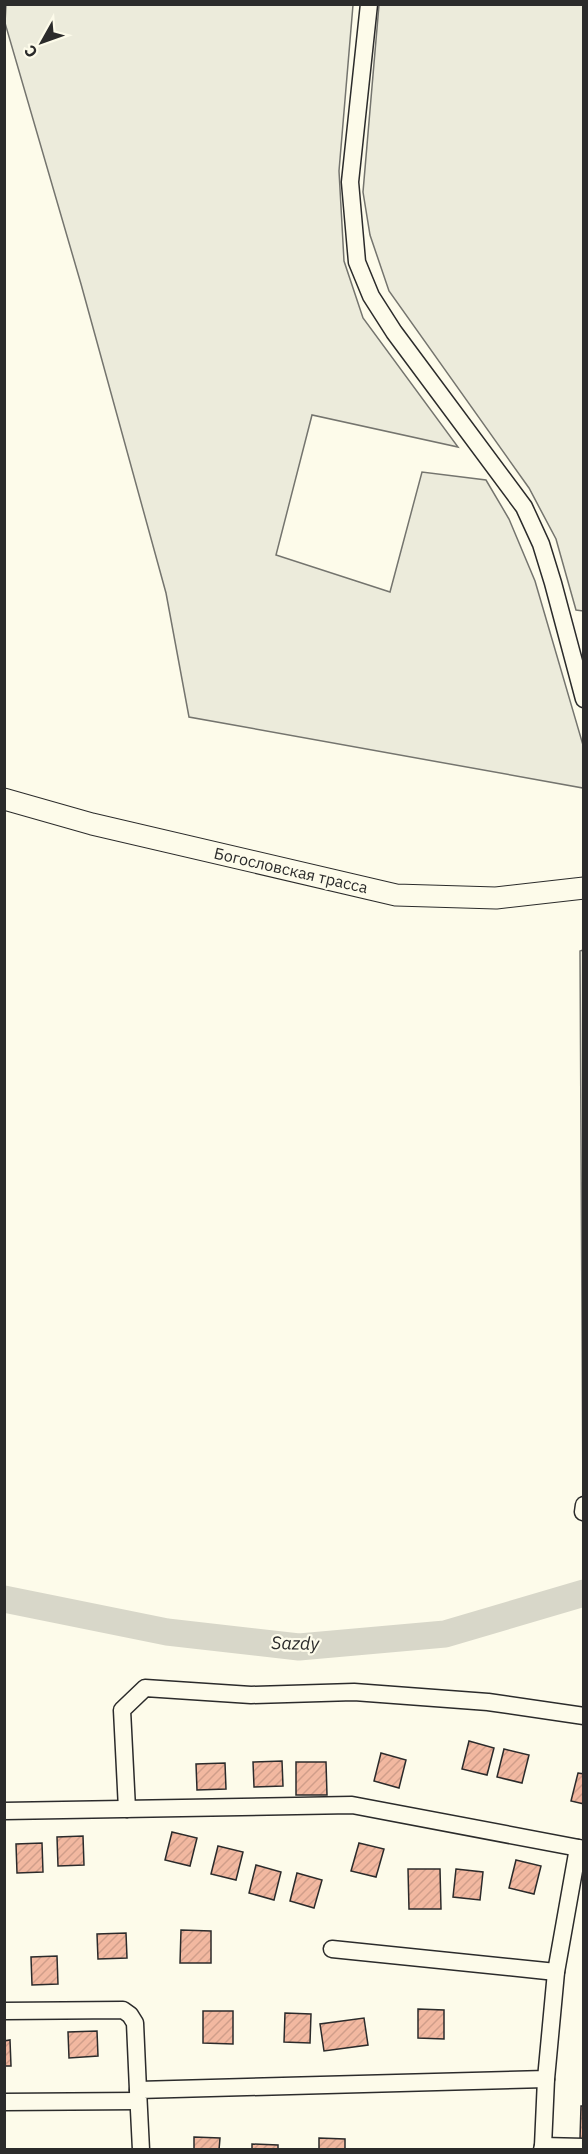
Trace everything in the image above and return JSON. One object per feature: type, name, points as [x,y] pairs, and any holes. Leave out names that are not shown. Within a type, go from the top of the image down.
[{"type":"main road","name":"Богословская трасса","points":[[4,799],[92,824],[396,895],[496,898],[584,888]]},
{"type":"street","points":[[369,4],[350,182],[357,262],[371,296],[394,332],[524,507],[541,544],[584,699]]},
{"type":"street","points":[[583,1512],[584,1505]]},
{"type":"street","points":[[127,1809],[122,1710],[145,1688],[251,1695],[354,1692],[488,1702],[584,1716]]},
{"type":"street","points":[[4,1811],[352,1805],[581,1848],[556,1972],[546,2079],[543,2148],[584,2147]]},
{"type":"street","points":[[332,1949],[556,1972]]},
{"type":"street","points":[[4,2011],[123,2010],[130,2015],[135,2023],[141,2150]]},
{"type":"street","points":[[4,2102],[546,2079]]},
{"type":"shaded area","points":[[6,5],[353,5],[339,171],[344,261],[363,318],[458,447],[312,415],[276,555],[390,592],[422,472],[486,480],[509,519],[535,581],[583,745],[583,788],[189,717],[166,593],[81,284],[5,23]]},
{"type":"shaded area","points":[[379,5],[583,5],[583,611],[576,610],[556,539],[529,488],[389,291],[370,235],[363,192]]},
{"type":"shaded area","points":[[583,950],[583,1512],[580,951]]},
{"type":"building","points":[[469,1741],[494,1748],[487,1775],[462,1769]]},
{"type":"building","points":[[504,1749],[529,1755],[522,1783],[497,1777]]},
{"type":"building","points":[[381,1753],[406,1760],[399,1788],[374,1781]]},
{"type":"building","points":[[282,1761],[283,1786],[254,1787],[253,1762]]},
{"type":"building","points":[[296,1762],[326,1762],[327,1795],[296,1795]]},
{"type":"building","points":[[225,1763],[226,1789],[197,1790],[196,1764]]},
{"type":"building","points":[[578,1773],[584,1774],[584,1804],[571,1801]]},
{"type":"building","points":[[172,1832],[197,1838],[190,1866],[165,1860]]},
{"type":"building","points":[[83,1836],[84,1865],[58,1866],[57,1837]]},
{"type":"building","points":[[42,1843],[43,1872],[17,1873],[16,1844]]},
{"type":"building","points":[[359,1843],[384,1849],[376,1877],[351,1871]]},
{"type":"building","points":[[218,1846],[243,1852],[236,1880],[211,1874]]},
{"type":"building","points":[[516,1860],[541,1866],[534,1894],[509,1888]]},
{"type":"building","points":[[256,1865],[281,1872],[274,1900],[249,1893]]},
{"type":"building","points":[[408,1869],[440,1869],[441,1909],[409,1909]]},
{"type":"building","points":[[456,1869],[483,1872],[480,1900],[453,1897]]},
{"type":"building","points":[[297,1873],[322,1880],[314,1908],[290,1901]]},
{"type":"building","points":[[181,1930],[211,1931],[211,1963],[180,1963]]},
{"type":"building","points":[[126,1933],[127,1958],[98,1959],[97,1934]]},
{"type":"building","points":[[57,1956],[58,1984],[32,1985],[31,1957]]},
{"type":"building","points":[[418,2009],[444,2010],[444,2039],[418,2038]]},
{"type":"building","points":[[203,2011],[233,2011],[233,2044],[203,2043]]},
{"type":"building","points":[[285,2013],[311,2014],[310,2043],[284,2042]]},
{"type":"building","points":[[364,2018],[368,2045],[324,2051],[320,2024]]},
{"type":"building","points":[[97,2031],[98,2056],[69,2058],[68,2032]]},
{"type":"building","points":[[10,2040],[11,2066],[4,2066],[4,2041]]},
{"type":"building","points":[[581,2106],[584,2106],[584,2139],[580,2139]]},
{"type":"building","points":[[194,2137],[220,2138],[219,2150],[194,2150]]},
{"type":"building","points":[[319,2138],[345,2139],[345,2150],[319,2150]]},
{"type":"building","points":[[252,2144],[278,2145],[278,2150],[252,2150]]},
{"type":"waterway","name":"Sazdy","points":[[4,1599],[167,1632],[299,1647],[445,1634],[584,1593]]}]
